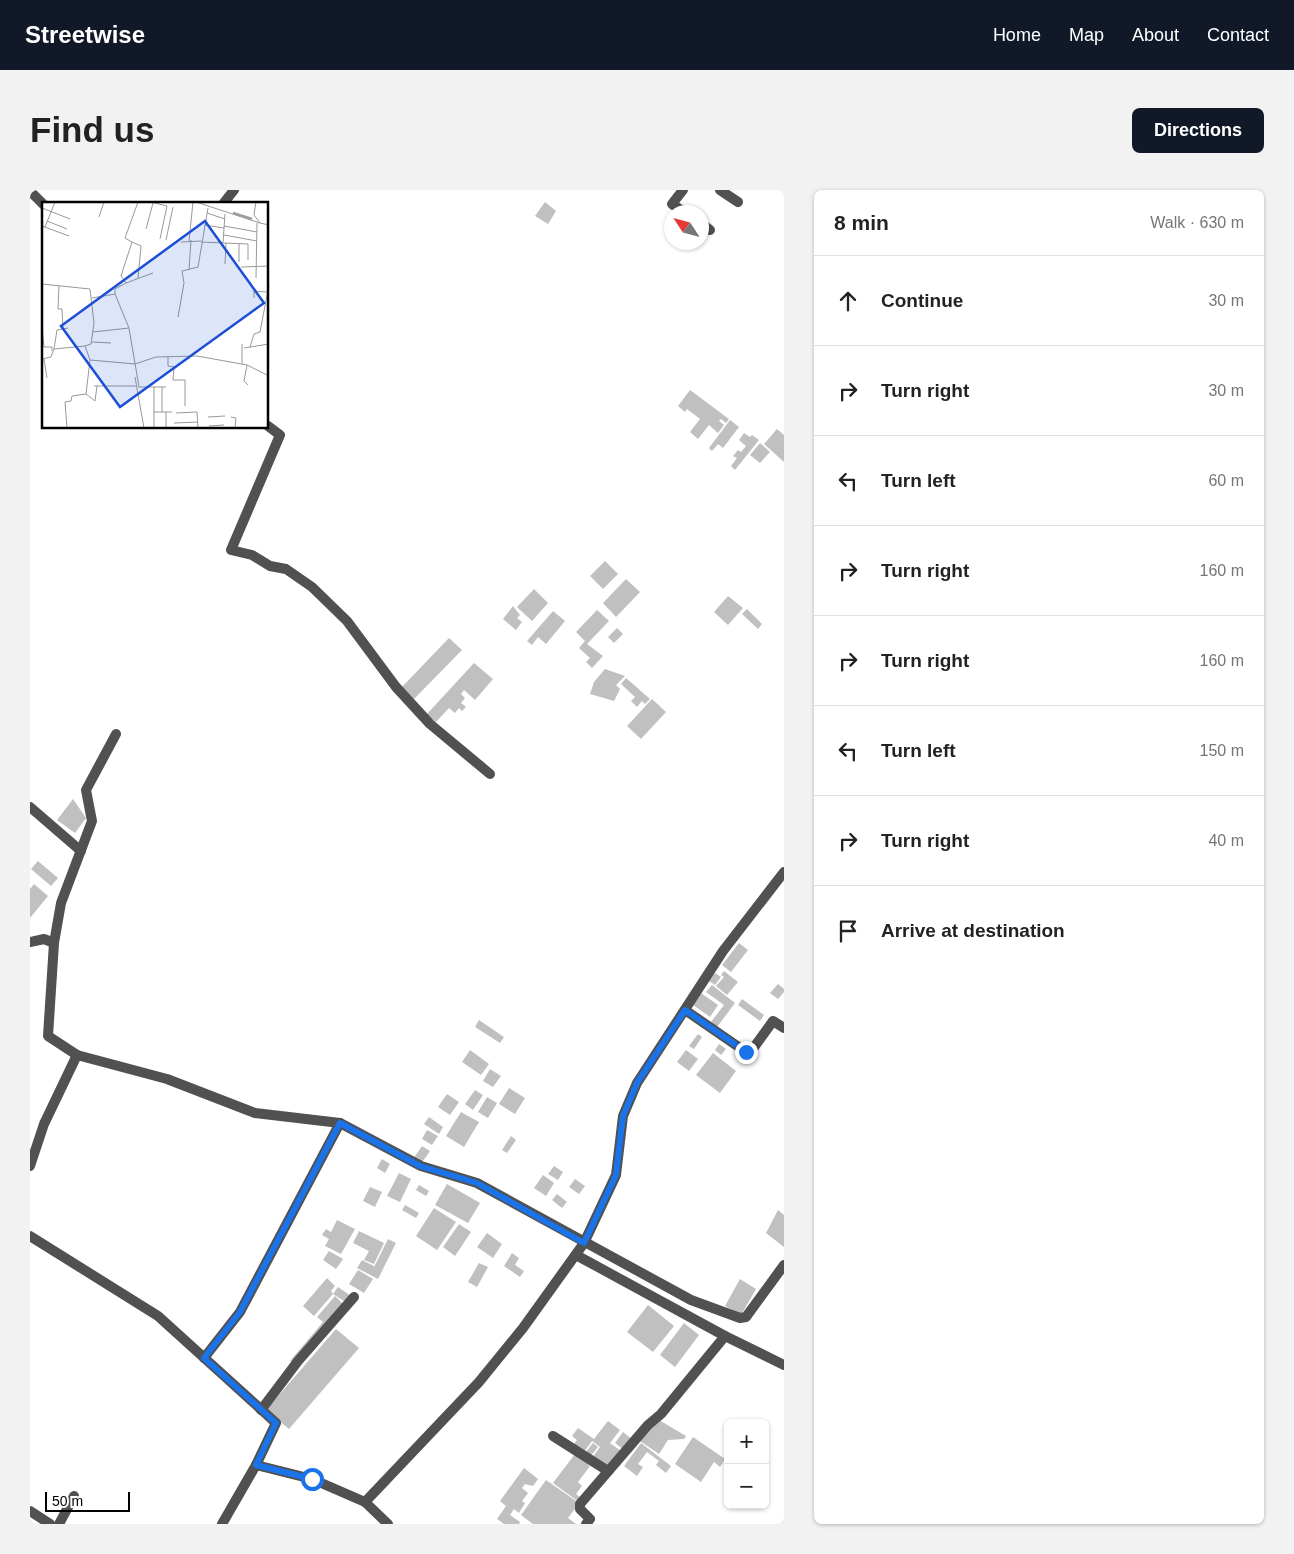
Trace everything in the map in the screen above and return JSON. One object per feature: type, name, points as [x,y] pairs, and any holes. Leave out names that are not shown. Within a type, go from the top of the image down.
[{"type":"street","points":[[225,202],[234,190]]},
{"type":"street","points":[[674,205],[672,204],[683,190]]},
{"type":"street","points":[[720,190],[738,202]]},
{"type":"street","points":[[30,191],[42,203]]},
{"type":"street","points":[[269,427],[280,435],[231,550],[252,555],[270,566],[286,569],[312,587],[347,621],[396,687],[430,724],[490,774]]},
{"type":"street","points":[[116,734],[86,790],[92,821],[61,903],[54,943],[48,1036],[77,1055],[167,1079],[255,1113],[340,1123],[420,1166],[477,1183],[691,1300],[743,1318],[784,1265]]},
{"type":"street","points":[[30,808],[80,851]]},
{"type":"street","points":[[365,1502],[479,1382],[523,1328],[584,1243],[616,1175],[623,1116],[637,1083],[685,1010],[690,998],[723,951],[784,872]]},
{"type":"street","points":[[30,942],[44,939],[54,943]]},
{"type":"street","points":[[685,1010],[746,1052],[752,1050],[773,1021],[784,1028]]},
{"type":"street","points":[[30,1166],[44,1124],[77,1055]]},
{"type":"street","points":[[204,1358],[240,1312],[340,1123]]},
{"type":"street","points":[[30,1236],[158,1316],[276,1423],[256,1465],[222,1524]]},
{"type":"street","points":[[576,1255],[725,1336],[784,1365]]},
{"type":"street","points":[[261,1410],[298,1361],[354,1297]]},
{"type":"street","points":[[586,1524],[590,1519],[580,1509],[580,1504],[648,1425],[661,1414],[725,1336]]},
{"type":"street","points":[[553,1436],[608,1471]]},
{"type":"street","points":[[256,1465],[312,1479],[365,1502],[388,1524]]},
{"type":"street","points":[[59,1524],[74,1496]]},
{"type":"street","points":[[30,1511],[50,1524]]},
{"type":"building","points":[[545,202],[556,211],[548,224],[535,216]]},
{"type":"building","points":[[690,390],[729,419],[726,423],[721,419],[719,421],[724,425],[718,433],[709,425],[698,439],[690,432],[700,419],[687,409],[685,412],[678,406]]},
{"type":"building","points":[[730,420],[739,427],[723,448],[718,444],[712,451],[709,448]]},
{"type":"building","points":[[777,429],[784,435],[784,462],[764,444]]},
{"type":"building","points":[[744,433],[750,437],[752,435],[759,440],[735,470],[731,466],[737,458],[733,456],[738,450],[741,452],[746,446],[739,440]]},
{"type":"building","points":[[760,443],[770,452],[760,463],[750,455]]},
{"type":"building","points":[[605,561],[618,574],[603,589],[590,576]]},
{"type":"building","points":[[626,579],[640,592],[616,617],[603,603]]},
{"type":"building","points":[[534,589],[548,603],[532,621],[517,607]]},
{"type":"building","points":[[728,596],[743,608],[728,625],[714,612]]},
{"type":"building","points":[[513,606],[520,615],[517,618],[522,622],[516,630],[503,619]]},
{"type":"building","points":[[747,609],[762,624],[758,629],[742,614]]},
{"type":"building","points":[[597,610],[609,621],[587,644],[603,656],[592,668],[586,662],[590,658],[579,648],[585,641],[576,632]]},
{"type":"building","points":[[553,611],[565,621],[546,644],[538,637],[532,645],[527,641]]},
{"type":"building","points":[[617,628],[623,634],[614,643],[608,637]]},
{"type":"building","points":[[449,638],[462,650],[414,699],[402,687]]},
{"type":"building","points":[[474,663],[493,679],[475,700],[464,690],[461,694],[465,698],[461,703],[466,707],[462,711],[459,708],[455,713],[449,708],[436,722],[427,714]]},
{"type":"building","points":[[605,669],[625,676],[616,685],[620,689],[614,701],[590,694],[594,682]]},
{"type":"building","points":[[626,678],[650,699],[645,704],[642,701],[637,707],[631,701],[635,697],[621,684]]},
{"type":"building","points":[[652,699],[666,712],[641,739],[627,726]]},
{"type":"building","points":[[73,799],[86,818],[75,833],[57,820]]},
{"type":"building","points":[[38,861],[58,878],[51,886],[31,869]]},
{"type":"building","points":[[34,884],[48,896],[30,918],[30,889]]},
{"type":"building","points":[[739,943],[748,950],[731,972],[722,965]]},
{"type":"building","points":[[724,971],[738,982],[727,995],[716,986],[724,977],[721,975]]},
{"type":"building","points":[[715,973],[721,977],[715,985],[709,981]]},
{"type":"building","points":[[778,984],[784,989],[784,992],[778,999],[770,993]]},
{"type":"building","points":[[712,985],[735,1003],[717,1027],[711,1022],[724,1005],[706,992]]},
{"type":"building","points":[[701,993],[718,1005],[710,1017],[693,1005]]},
{"type":"building","points":[[742,999],[764,1015],[760,1021],[738,1005]]},
{"type":"building","points":[[479,1020],[504,1037],[500,1043],[475,1027]]},
{"type":"building","points":[[698,1034],[702,1037],[694,1049],[689,1046]]},
{"type":"building","points":[[719,1044],[726,1049],[721,1055],[715,1050]]},
{"type":"building","points":[[470,1050],[489,1064],[481,1075],[462,1062]]},
{"type":"building","points":[[686,1050],[698,1059],[689,1071],[677,1062]]},
{"type":"building","points":[[713,1053],[736,1071],[720,1093],[696,1075]]},
{"type":"building","points":[[490,1069],[501,1076],[493,1087],[483,1081]]},
{"type":"building","points":[[509,1088],[525,1098],[515,1114],[499,1104]]},
{"type":"building","points":[[475,1090],[483,1095],[473,1110],[465,1104]]},
{"type":"building","points":[[447,1094],[459,1102],[450,1115],[438,1107]]},
{"type":"building","points":[[487,1097],[497,1103],[488,1118],[478,1112]]},
{"type":"building","points":[[461,1112],[479,1122],[464,1147],[446,1136]]},
{"type":"building","points":[[429,1117],[443,1127],[439,1134],[424,1124]]},
{"type":"building","points":[[427,1130],[438,1136],[432,1145],[422,1139]]},
{"type":"building","points":[[511,1136],[516,1140],[507,1153],[502,1150]]},
{"type":"building","points":[[422,1146],[430,1151],[421,1164],[413,1159]]},
{"type":"building","points":[[382,1159],[390,1164],[385,1173],[377,1168]]},
{"type":"building","points":[[554,1166],[563,1172],[558,1180],[548,1174]]},
{"type":"building","points":[[399,1173],[411,1179],[400,1202],[387,1196]]},
{"type":"building","points":[[543,1175],[554,1183],[546,1196],[534,1188]]},
{"type":"building","points":[[575,1179],[585,1186],[579,1194],[569,1187]]},
{"type":"building","points":[[447,1184],[480,1203],[468,1223],[435,1205]]},
{"type":"building","points":[[419,1185],[429,1191],[426,1196],[416,1190]]},
{"type":"building","points":[[370,1187],[382,1192],[375,1207],[363,1201]]},
{"type":"building","points":[[557,1194],[567,1202],[562,1208],[552,1200]]},
{"type":"building","points":[[405,1205],[419,1213],[416,1218],[402,1210]]},
{"type":"building","points":[[434,1208],[456,1222],[437,1250],[416,1236]]},
{"type":"building","points":[[778,1210],[784,1215],[784,1247],[766,1233]]},
{"type":"building","points":[[337,1220],[355,1229],[341,1254],[325,1246],[329,1239],[322,1235],[326,1229],[331,1232]]},
{"type":"building","points":[[459,1224],[471,1232],[455,1256],[443,1247]]},
{"type":"building","points":[[359,1231],[384,1243],[374,1264],[364,1260],[369,1251],[353,1243]]},
{"type":"building","points":[[487,1233],[502,1244],[493,1258],[477,1247]]},
{"type":"building","points":[[388,1239],[396,1243],[378,1279],[357,1268],[362,1260],[374,1266],[373,1269]]},
{"type":"building","points":[[329,1251],[343,1259],[336,1269],[323,1260]]},
{"type":"building","points":[[512,1253],[519,1258],[515,1265],[524,1271],[520,1277],[504,1266]]},
{"type":"building","points":[[479,1263],[488,1267],[477,1287],[468,1282]]},
{"type":"building","points":[[358,1270],[373,1279],[364,1293],[349,1284]]},
{"type":"building","points":[[327,1278],[335,1286],[331,1291],[333,1294],[314,1316],[303,1306]]},
{"type":"building","points":[[740,1279],[756,1289],[741,1315],[725,1306]]},
{"type":"building","points":[[338,1287],[351,1296],[347,1303],[333,1294]]},
{"type":"building","points":[[335,1296],[343,1304],[294,1362],[290,1361],[323,1322],[317,1317]]},
{"type":"building","points":[[648,1305],[674,1326],[653,1352],[627,1332]]},
{"type":"building","points":[[684,1323],[699,1335],[675,1367],[660,1355]]},
{"type":"building","points":[[336,1329],[359,1348],[289,1429],[266,1410]]},
{"type":"building","points":[[659,1420],[686,1436],[684,1439],[668,1440],[659,1454],[640,1441]]},
{"type":"building","points":[[608,1421],[620,1430],[610,1443],[621,1451],[607,1469],[592,1458],[600,1447],[592,1441],[584,1452],[573,1445],[577,1440],[572,1436],[578,1428],[594,1439]]},
{"type":"building","points":[[623,1432],[632,1439],[624,1450],[615,1443]]},
{"type":"building","points":[[693,1437],[724,1458],[720,1467],[714,1462],[701,1482],[675,1464]]},
{"type":"building","points":[[593,1443],[598,1447],[590,1457],[585,1453]]},
{"type":"building","points":[[641,1443],[671,1466],[666,1473],[656,1465],[659,1461],[647,1452],[638,1464],[643,1467],[637,1476],[624,1466]]},
{"type":"building","points":[[575,1454],[590,1466],[578,1482],[582,1486],[576,1494],[582,1499],[579,1502],[553,1483]]},
{"type":"building","points":[[524,1468],[538,1479],[533,1486],[525,1484],[522,1488],[528,1493],[522,1501],[525,1503],[519,1513],[514,1509],[510,1515],[520,1522],[519,1524],[504,1524],[497,1519],[506,1506],[500,1501]]},
{"type":"building","points":[[546,1480],[579,1503],[568,1518],[576,1524],[533,1524],[521,1515]]},
{"type":"route","points":[[312,1479],[256,1465],[276,1423],[204,1358],[240,1312],[340,1123],[375,1140],[420,1166],[477,1183],[584,1243],[616,1175],[623,1116],[637,1083],[685,1010],[746,1052]]}]
